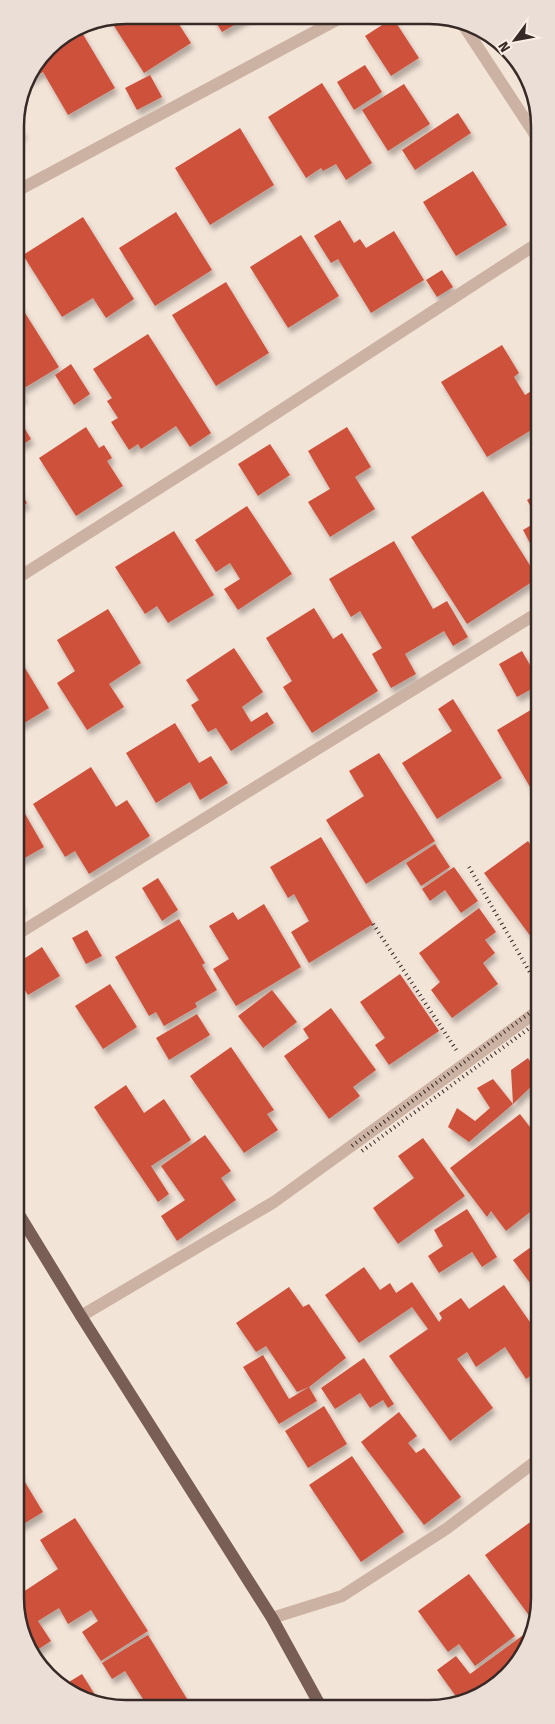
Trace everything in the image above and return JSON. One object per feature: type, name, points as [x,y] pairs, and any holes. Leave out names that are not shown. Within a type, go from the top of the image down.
[{"type":"main road","points":[[24,1222],[272,1618],[317,1700]]},
{"type":"street","points":[[24,187],[329,24]]},
{"type":"street","points":[[467,31],[531,128]]},
{"type":"street","points":[[24,574],[240,437],[531,248]]},
{"type":"street","points":[[24,929],[531,616]]},
{"type":"street","points":[[81,1316],[274,1202],[531,1016]]},
{"type":"street","points":[[272,1618],[342,1596],[446,1529],[531,1465]]},
{"type":"building","points":[[179,24],[191,43],[144,73],[113,25]]},
{"type":"building","points":[[217,24],[236,24],[222,32]]},
{"type":"building","points":[[384,24],[397,24],[419,58],[391,76],[365,36]]},
{"type":"building","points":[[82,33],[115,88],[68,115],[43,72],[36,76],[53,53]]},
{"type":"building","points":[[365,65],[382,92],[354,110],[337,82]]},
{"type":"building","points":[[150,75],[162,97],[137,110],[125,88]]},
{"type":"building","points":[[322,83],[372,163],[346,180],[336,164],[323,171],[321,168],[306,178],[268,117]]},
{"type":"building","points":[[404,84],[430,124],[388,151],[362,110]]},
{"type":"building","points":[[458,113],[471,133],[415,170],[402,150]]},
{"type":"building","points":[[240,128],[274,185],[210,225],[175,168]]},
{"type":"building","points":[[473,171],[507,225],[456,256],[423,202]]},
{"type":"building","points":[[176,212],[212,270],[155,306],[119,248]]},
{"type":"building","points":[[83,217],[134,299],[106,318],[93,298],[62,317],[24,254]]},
{"type":"building","points":[[340,220],[354,243],[360,239],[366,248],[394,231],[424,280],[371,313],[338,259],[331,263],[314,236]]},
{"type":"building","points":[[301,235],[339,296],[288,328],[250,267]]},
{"type":"building","points":[[442,270],[453,287],[437,297],[426,280]]},
{"type":"building","points":[[226,282],[269,353],[216,386],[172,315]]},
{"type":"building","points":[[24,311],[59,367],[24,388]]},
{"type":"building","points":[[148,334],[211,433],[190,447],[176,426],[141,449],[138,444],[129,450],[111,422],[118,418],[107,401],[112,398],[93,369]]},
{"type":"building","points":[[502,345],[519,373],[514,377],[525,395],[531,391],[531,430],[487,457],[441,382]]},
{"type":"building","points":[[71,364],[90,394],[74,405],[55,375]]},
{"type":"building","points":[[24,427],[31,439],[24,444]]},
{"type":"building","points":[[86,427],[99,448],[104,445],[112,458],[107,461],[123,486],[76,516],[39,458]]},
{"type":"building","points":[[347,427],[371,467],[355,477],[375,509],[330,537],[308,502],[330,489],[308,451]]},
{"type":"building","points":[[270,444],[290,475],[258,496],[238,464]]},
{"type":"building","points":[[483,491],[531,567],[531,583],[467,624],[411,537]]},
{"type":"building","points":[[531,497],[531,507],[527,500]]},
{"type":"building","points":[[247,506],[292,574],[238,610],[224,589],[240,579],[230,563],[216,572],[195,540]]},
{"type":"building","points":[[531,525],[531,545],[523,530]]},
{"type":"building","points":[[174,531],[214,595],[168,623],[157,606],[145,614],[115,567]]},
{"type":"building","points":[[394,541],[433,609],[447,601],[468,637],[453,646],[444,631],[405,654],[416,674],[391,688],[372,654],[382,648],[360,611],[351,617],[329,579]]},
{"type":"building","points":[[314,608],[333,639],[342,633],[378,691],[312,733],[283,687],[292,681],[266,638]]},
{"type":"building","points":[[108,609],[141,663],[109,684],[124,707],[87,730],[57,683],[75,671],[57,640]]},
{"type":"building","points":[[234,648],[263,692],[242,707],[251,722],[267,712],[274,723],[231,751],[216,728],[208,732],[191,705],[199,700],[186,680]]},
{"type":"building","points":[[522,651],[531,667],[531,689],[517,697],[499,664]]},
{"type":"building","points":[[24,666],[49,708],[24,723]]},
{"type":"building","points":[[453,699],[502,778],[437,819],[402,763],[452,731],[438,709]]},
{"type":"building","points":[[531,710],[531,789],[497,730]]},
{"type":"building","points":[[175,723],[199,763],[211,756],[228,783],[200,800],[190,782],[156,803],[126,753]]},
{"type":"building","points":[[379,753],[435,841],[366,884],[326,820],[364,796],[349,771]]},
{"type":"building","points":[[91,767],[116,807],[127,800],[150,836],[89,874],[75,851],[65,857],[33,804]]},
{"type":"building","points":[[24,812],[44,847],[24,858]]},
{"type":"building","points":[[321,837],[373,924],[309,963],[291,932],[309,921],[294,894],[288,898],[270,867]]},
{"type":"building","points":[[528,841],[531,845],[531,937],[484,873]]},
{"type":"building","points":[[435,844],[450,867],[421,886],[406,863]]},
{"type":"building","points":[[454,867],[478,901],[461,913],[445,890],[430,901],[422,889]]},
{"type":"building","points":[[158,878],[178,910],[162,921],[142,888]]},
{"type":"building","points":[[264,904],[301,967],[236,1006],[213,969],[229,959],[209,926],[233,912],[238,920]]},
{"type":"building","points":[[479,908],[496,932],[485,940],[495,953],[483,963],[498,984],[452,1018],[431,990],[440,982],[419,953]]},
{"type":"building","points":[[179,919],[205,963],[202,965],[217,990],[195,1003],[197,1007],[164,1026],[156,1012],[149,1016],[115,957]]},
{"type":"building","points":[[87,930],[102,956],[86,964],[72,938]]},
{"type":"building","points":[[42,947],[60,976],[28,995],[24,989],[24,959]]},
{"type":"building","points":[[400,974],[439,1031],[389,1065],[375,1045],[385,1038],[360,1002]]},
{"type":"building","points":[[110,984],[137,1027],[103,1049],[75,1006]]},
{"type":"building","points":[[272,990],[297,1022],[263,1048],[238,1016]]},
{"type":"building","points":[[331,1008],[376,1070],[353,1087],[360,1096],[329,1119],[284,1056],[309,1038],[303,1029]]},
{"type":"building","points":[[197,1014],[210,1035],[169,1060],[156,1038]]},
{"type":"building","points":[[231,1047],[274,1110],[267,1114],[278,1130],[244,1153],[190,1076]]},
{"type":"building","points":[[528,1058],[531,1063],[531,1087],[513,1104],[511,1070]]},
{"type":"building","points":[[493,1079],[513,1104],[469,1142],[448,1127],[457,1108],[475,1121],[490,1108],[477,1088]]},
{"type":"building","points":[[126,1085],[144,1113],[164,1099],[191,1140],[151,1166],[169,1194],[158,1202],[94,1107]]},
{"type":"building","points":[[520,1114],[531,1128],[531,1211],[506,1231],[491,1211],[487,1217],[450,1168]]},
{"type":"building","points":[[205,1135],[231,1171],[221,1178],[236,1200],[177,1241],[161,1216],[185,1200],[161,1166]]},
{"type":"building","points":[[423,1138],[465,1196],[398,1244],[373,1208],[414,1178],[398,1156]]},
{"type":"building","points":[[467,1209],[497,1257],[482,1267],[472,1252],[439,1273],[428,1256],[443,1246],[434,1230]]},
{"type":"building","points":[[531,1247],[531,1284],[513,1260]]},
{"type":"building","points":[[364,1267],[380,1290],[390,1283],[396,1293],[412,1282],[439,1322],[442,1318],[439,1313],[461,1298],[469,1309],[504,1285],[531,1324],[531,1376],[526,1379],[505,1347],[476,1367],[467,1352],[457,1359],[493,1408],[450,1441],[389,1356],[428,1329],[412,1307],[359,1343],[325,1295]]},
{"type":"building","points":[[289,1287],[303,1307],[309,1304],[346,1358],[309,1387],[297,1392],[266,1346],[256,1352],[236,1323]]},
{"type":"building","points":[[263,1355],[289,1399],[309,1387],[317,1401],[279,1424],[243,1367]]},
{"type":"building","points":[[364,1358],[394,1404],[388,1408],[383,1400],[370,1408],[360,1393],[335,1409],[321,1388]]},
{"type":"building","points":[[324,1406],[347,1444],[308,1468],[285,1431]]},
{"type":"building","points":[[399,1412],[417,1436],[408,1443],[416,1453],[424,1448],[461,1497],[424,1525],[361,1442]]},
{"type":"building","points":[[352,1456],[404,1532],[361,1562],[309,1485]]},
{"type":"building","points":[[24,1481],[43,1512],[24,1524]]},
{"type":"building","points":[[75,1518],[148,1631],[101,1661],[82,1632],[98,1621],[91,1610],[68,1624],[59,1608],[38,1621],[51,1641],[38,1650],[26,1619],[24,1591],[58,1569],[40,1540]]},
{"type":"building","points":[[531,1522],[529,1616],[485,1555]]},
{"type":"building","points":[[469,1574],[515,1636],[475,1666],[459,1644],[448,1652],[418,1611]]},
{"type":"building","points":[[525,1634],[521,1644],[506,1666],[497,1675],[469,1693],[456,1697],[437,1670],[456,1656],[470,1674]]},
{"type":"building","points":[[148,1635],[188,1700],[142,1700],[143,1699],[125,1671],[112,1679],[102,1663]]},
{"type":"building","points":[[82,1674],[96,1696],[80,1690],[68,1682]]},
{"type":"railway","points":[[469,867],[531,974]]},
{"type":"railway","points":[[373,924],[457,1051]]},
{"type":"railway","points":[[352,1146],[531,1012]]},
{"type":"railway","points":[[362,1151],[531,1027]]}]
